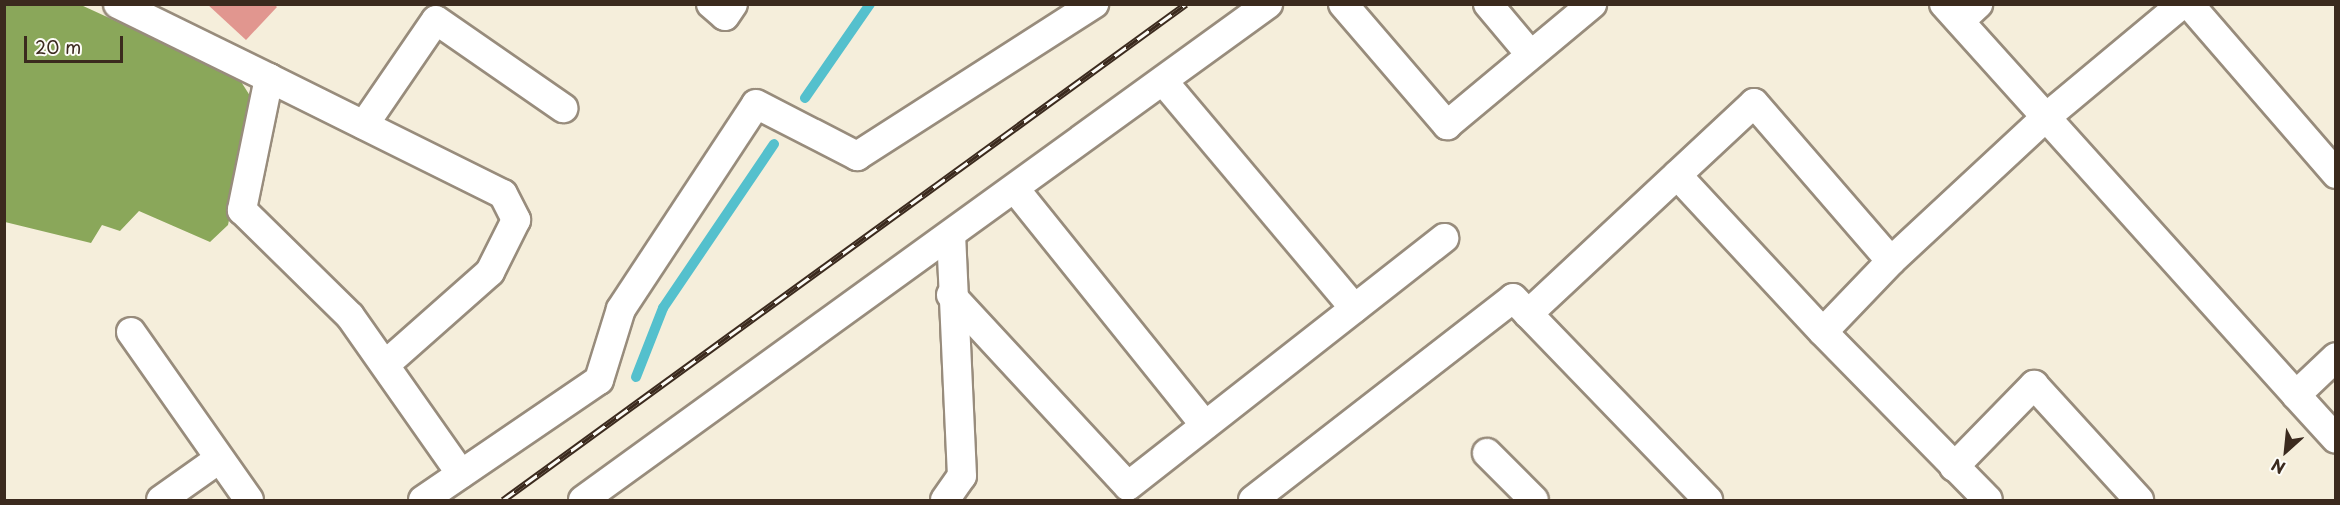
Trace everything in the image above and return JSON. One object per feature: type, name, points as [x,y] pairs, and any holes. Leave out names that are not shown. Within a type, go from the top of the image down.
[{"type":"street","points":[[118,4],[503,194],[516,220],[490,272],[385,366]]},
{"type":"street","points":[[711,4],[725,16],[733,4]]},
{"type":"street","points":[[423,501],[599,380],[621,309],[756,104],[857,156],[1094,4]]},
{"type":"street","points":[[583,501],[951,237],[1268,4]]},
{"type":"street","points":[[1343,4],[1447,125],[1592,4]]},
{"type":"street","points":[[1488,4],[1530,54]]},
{"type":"street","points":[[1823,332],[1891,261],[2044,119],[2182,4]]},
{"type":"street","points":[[2189,4],[2336,174]]},
{"type":"street","points":[[1961,10],[2044,119],[2336,439]]},
{"type":"street","points":[[364,125],[436,20],[563,108]]},
{"type":"street","points":[[269,78],[242,210],[350,316],[461,474]]},
{"type":"street","points":[[1163,81],[1354,308]]},
{"type":"street","points":[[1528,314],[1754,103],[1891,261]]},
{"type":"street","points":[[1677,176],[1823,332],[1988,501]]},
{"type":"street","points":[[1015,189],[1205,425]]},
{"type":"street","points":[[945,501],[962,476],[951,295],[951,237]]},
{"type":"street","points":[[951,295],[1128,486],[1443,238]]},
{"type":"street","points":[[1253,501],[1513,298],[1708,501]]},
{"type":"street","points":[[130,332],[249,501]]},
{"type":"street","points":[[2296,395],[2336,357]]},
{"type":"street","points":[[1954,467],[2034,385],[2139,501]]},
{"type":"street","points":[[1487,453],[1534,501]]},
{"type":"street","points":[[161,501],[219,459]]},
{"type":"green space","points":[[5,5],[81,5],[238,77],[254,102],[228,225],[210,242],[139,211],[120,231],[102,225],[91,243],[5,222]]},
{"type":"building","points":[[207,4],[274,4],[277,7],[246,40]]},
{"type":"waterway","points":[[805,98],[870,4]]},
{"type":"waterway","points":[[636,377],[663,308],[774,144]]},
{"type":"railway","points":[[503,500],[1186,4]]}]
